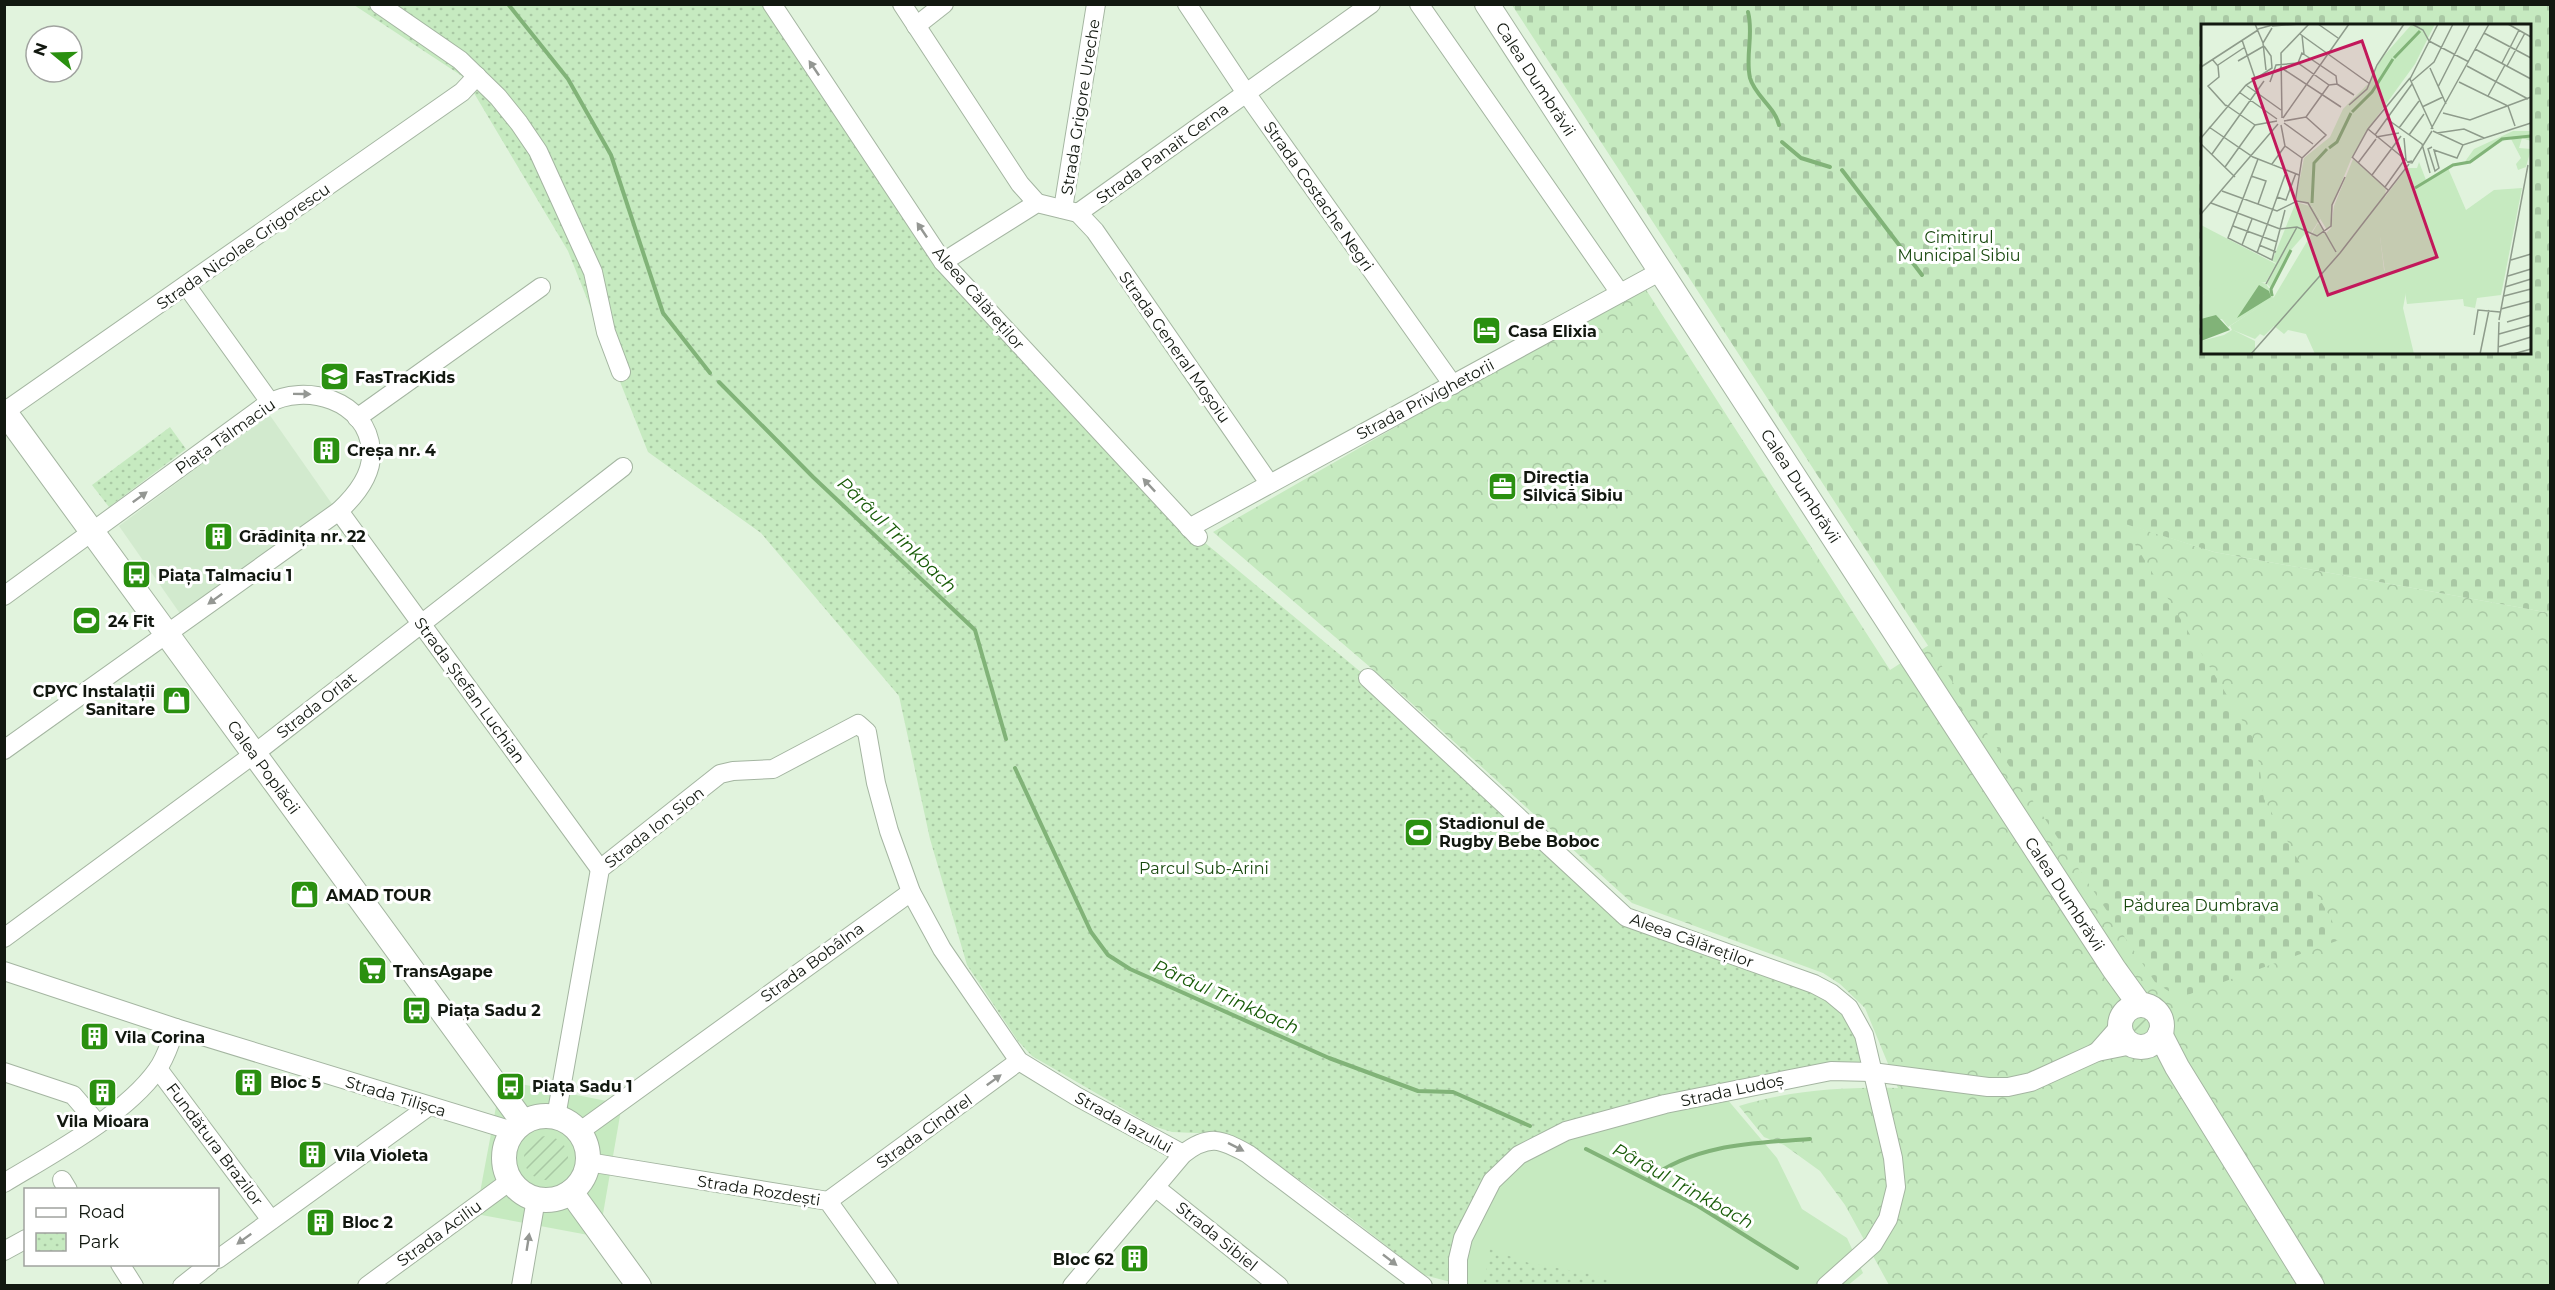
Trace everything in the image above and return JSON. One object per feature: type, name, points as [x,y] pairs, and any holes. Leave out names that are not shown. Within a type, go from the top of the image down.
[{"type":"main road","name":"Calea Dumbrăvii","points":[[1487,4],[2114,969],[2137,1028],[2177,1067],[2312,1286]]},
{"type":"main road","name":"Calea Poplăcii","points":[[5,411],[254,754],[518,1127]]},
{"type":"main road","points":[[539,1116],[556,1117],[568,1122],[579,1132],[586,1146],[588,1162],[584,1176],[571,1192],[558,1199],[536,1199],[521,1192],[510,1181],[504,1159],[506,1144],[518,1127],[539,1116]]},
{"type":"main road","points":[[571,1192],[639,1286]]},
{"type":"street","points":[[379,4],[460,60],[519,123],[538,151],[593,272],[606,332],[621,372]]},
{"type":"street","name":"Aleea Călăreților","points":[[772,4],[943,262],[1194,532]]},
{"type":"street","points":[[902,4],[1020,184],[1037,203],[1071,211]]},
{"type":"street","points":[[916,26],[944,4]]},
{"type":"street","name":"Strada Grigore Ureche","points":[[1071,211],[1096,4]]},
{"type":"street","name":"Strada Costache Negri","points":[[1187,4],[1246,93],[1453,385]]},
{"type":"street","name":"Strada Panait Cerna","points":[[1071,211],[1246,93],[1371,4]]},
{"type":"street","points":[[1419,4],[1620,293]]},
{"type":"street","name":"Strada Nicolae Grigorescu","points":[[5,411],[462,92],[477,76]]},
{"type":"street","points":[[943,262],[1037,203]]},
{"type":"street","name":"Strada General Moșoiu","points":[[1071,211],[1095,231],[1269,483]]},
{"type":"street","name":"Strada Privighetorii","points":[[1194,532],[1269,483],[1661,271]]},
{"type":"street","points":[[186,285],[270,402]]},
{"type":"street","points":[[4,750],[339,511],[359,488],[370,463],[369,440],[357,418],[541,286]]},
{"type":"street","name":"Piața Tălmaciu","points":[[4,596],[270,402],[295,393],[319,395],[341,405],[357,418]]},
{"type":"street","name":"Strada Orlat","points":[[4,938],[254,754],[623,467]]},
{"type":"street","name":"Strada Ștefan Luchian","points":[[339,511],[600,869]]},
{"type":"street","name":"Aleea Călăreților","points":[[1368,678],[1626,917],[1814,984],[1841,1000],[1856,1018],[1864,1035],[1893,1158],[1896,1181],[1888,1218],[1873,1244],[1826,1286]]},
{"type":"street","name":"Strada Ion Sion","points":[[556,1117],[600,869],[720,774],[772,769],[853,725],[864,726],[887,822],[911,892]]},
{"type":"street","name":"Strada Iazului","points":[[911,892],[942,949],[1019,1060],[1076,1096],[1183,1154],[1198,1143],[1214,1140],[1228,1143],[1248,1154],[1423,1286]]},
{"type":"street","name":"Strada Bobâlna","points":[[579,1132],[911,892]]},
{"type":"street","name":"Strada Tilișca","points":[[4,971],[428,1107],[518,1127]]},
{"type":"street","name":"Fundătura Brazilor","points":[[4,1183],[98,1124],[135,1093],[158,1069],[176,1028]]},
{"type":"street","name":"Strada Ludoș","points":[[1458,1286],[1461,1247],[1480,1199],[1508,1163],[1536,1144],[1576,1128],[1721,1092],[1821,1072],[1872,1072],[1988,1087],[2008,1087],[2031,1082],[2097,1052],[2137,1028]]},
{"type":"street","name":"Strada Cindrel","points":[[828,1201],[1019,1060]]},
{"type":"street","name":"Fundătura Brazilor","points":[[158,1069],[271,1220]]},
{"type":"street","points":[[4,1072],[74,1095],[98,1124]]},
{"type":"street","name":"Fundătura Brazilor","points":[[219,1258],[428,1107]]},
{"type":"street","points":[[1072,1286],[1183,1154]]},
{"type":"street","name":"Strada Rozdești","points":[[588,1162],[828,1201],[889,1286]]},
{"type":"street","name":"Strada Aciliu","points":[[367,1286],[510,1181]]},
{"type":"street","name":"Strada Sibiel","points":[[1155,1187],[1279,1286]]},
{"type":"street","points":[[521,1286],[536,1199]]},
{"type":"street","points":[[4,1251],[24,1240]]},
{"type":"street","points":[[121,1266],[135,1286]]},
{"type":"street","points":[[182,1286],[207,1266]]},
{"type":"shaded area","points":[[269,414],[332,504],[181,615],[119,526]]},
{"type":"green space","name":"Parcul Sub-Arini","points":[[354,5],[772,5],[943,262],[1198,537],[1368,678],[1617,910],[1841,1000],[1867,1061],[1558,1135],[1486,1189],[1458,1284],[1424,1275],[1324,1197],[1252,1147],[1218,1134],[1172,1132],[1153,1126],[1032,1056],[1018,1041],[967,965],[930,839],[899,696],[761,533],[648,452],[568,251],[465,78]]},
{"type":"green space","name":"Cimitirul Municipal Sibiu","points":[[1512,5],[2550,5],[2550,613],[2214,552],[2122,523],[2256,743],[2264,799],[2342,939],[2179,998],[2155,982],[1927,644]]},
{"type":"green space","name":"Pădurea Dumbrava","points":[[1643,285],[1890,670],[2121,522],[2214,552],[2550,613],[2550,1285],[1889,1285],[1845,1205],[1820,1171],[1784,1145],[1764,1137],[1739,1106],[1798,1093],[1858,1088],[1898,1088],[1865,1008],[1840,984],[1823,973],[1632,903],[1399,692],[1213,532]]},
{"type":"green space","points":[[170,427],[186,449],[109,507],[92,485]]},
{"type":"green space","points":[[2140,1013],[2149,1017],[2153,1026],[2149,1035],[2140,1039],[2131,1035],[2127,1026],[2131,1017]]},
{"type":"green space","points":[[501,1080],[622,1104],[599,1237],[476,1214]]},
{"type":"green space","points":[[1721,1092],[1777,1158],[1802,1209],[1847,1238],[1863,1273],[1847,1286],[1460,1286],[1461,1247],[1519,1155]]},
{"type":"green space","points":[[546,1136],[561,1143],[568,1158],[561,1173],[546,1180],[531,1173],[524,1158],[531,1143]]},
{"type":"green space","points":[[1490,1249],[1529,1263],[1591,1274],[1620,1285],[1493,1285],[1484,1282]]},
{"type":"waterway","name":"Pârâul Trinkbach","points":[[508,4],[568,79],[611,155],[663,313],[710,373]]},
{"type":"waterway","points":[[1748,12],[1750,78],[1779,125]]},
{"type":"waterway","points":[[1782,142],[1801,158],[1830,167]]},
{"type":"waterway","points":[[1842,170],[1922,275]]},
{"type":"waterway","name":"Pârâul Trinkbach","points":[[719,382],[813,477],[975,630],[1006,739]]},
{"type":"waterway","name":"Pârâul Trinkbach","points":[[1015,768],[1091,932],[1108,955],[1130,969],[1329,1058],[1418,1091],[1453,1092],[1530,1126]]},
{"type":"waterway","points":[[1649,1179],[1667,1167],[1705,1152],[1747,1144],[1810,1139]]},
{"type":"waterway","name":"Pârâul Trinkbach","points":[[1586,1149],[1698,1206],[1797,1268]]},
{"type":"place","name":"Casa Elixia","points":[[1487,331]]},
{"type":"place","name":"FasTracKids","points":[[334,377]]},
{"type":"place","name":"Creșa nr. 4","points":[[326,450]]},
{"type":"place","name":"Direcția Silvică Sibiu","points":[[1502,486]]},
{"type":"place","name":"Grădinița nr. 22","points":[[218,536]]},
{"type":"place","name":"Piața Talmaciu 1","points":[[137,575]]},
{"type":"place","name":"24 Fit","points":[[87,621]]},
{"type":"place","name":"CPYC Instalații Sanitare","points":[[176,700]]},
{"type":"place","name":"Stadionul de Rugby Bebe Boboc","points":[[1418,832]]},
{"type":"place","name":"AMAD TOUR","points":[[305,895]]},
{"type":"place","name":"TransAgape","points":[[372,971]]},
{"type":"place","name":"Piața Sadu 2","points":[[416,1010]]},
{"type":"place","name":"Vila Corina","points":[[94,1037]]},
{"type":"place","name":"Bloc 5","points":[[249,1082]]},
{"type":"place","name":"Piața Sadu 1","points":[[511,1086]]},
{"type":"place","name":"Vila Mioara","points":[[103,1093]]},
{"type":"place","name":"Vila Violeta","points":[[313,1155]]},
{"type":"place","name":"Bloc 2","points":[[321,1222]]},
{"type":"place","name":"Bloc 62","points":[[1135,1259]]}]
